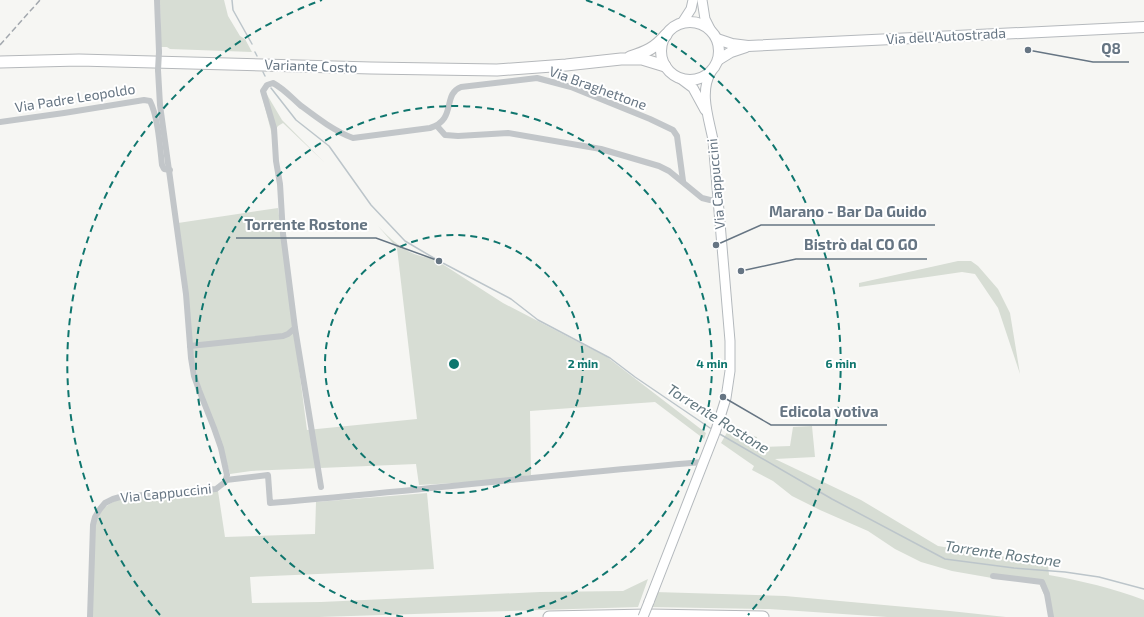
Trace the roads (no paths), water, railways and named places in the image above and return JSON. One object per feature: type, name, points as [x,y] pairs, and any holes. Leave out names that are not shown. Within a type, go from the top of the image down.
[{"type":"highway","points":[[621,59],[651,49],[666,35]]},
{"type":"highway","points":[[621,59],[642,59],[665,66]]},
{"type":"highway","name":"Variante Costo","points":[[0,62],[79,60],[363,68],[498,70],[621,59]]},
{"type":"highway","points":[[549,617],[649,614],[763,617]]},
{"type":"main road","points":[[682,23],[691,9],[693,0]]},
{"type":"main road","points":[[702,0],[705,19],[717,39],[719,53],[718,60],[711,72],[697,80],[681,79],[675,76],[665,66],[661,50],[662,42],[670,29],[682,23],[690,22],[698,23],[710,29]]},
{"type":"main road","name":"Via dell'Autostrada","points":[[748,46],[1144,27]]},
{"type":"main road","points":[[717,39],[732,44],[748,46]]},
{"type":"main road","points":[[718,60],[731,52],[748,46]]},
{"type":"main road","name":"Via Cappuccini","points":[[643,617],[716,430],[726,398],[730,371],[730,341],[713,140],[708,117],[705,90],[706,83],[711,72]]},
{"type":"main road","name":"Via Cappuccini","points":[[681,79],[692,88],[708,117]]},
{"type":"street","name":"Via Padre Leopoldo","points":[[157,0],[160,105],[186,294],[190,346]]},
{"type":"street","name":"Via Braghettone","points":[[437,126],[444,120],[452,93],[456,89],[461,87],[537,78],[571,87],[673,130],[676,136],[683,181]]},
{"type":"street","points":[[321,487],[295,328],[283,234],[280,184],[275,155],[274,128],[264,91],[267,85],[273,83],[282,88],[300,104],[329,125],[342,134],[353,138],[437,126],[446,136],[508,133],[601,150],[659,166],[683,181],[702,198],[718,200]]},
{"type":"street","name":"Via Padre Leopoldo","points":[[0,122],[144,100],[150,101],[153,107],[160,138],[162,165],[164,169],[170,170]]},
{"type":"street","points":[[190,346],[284,336],[295,328]]},
{"type":"street","name":"Via Cappuccini","points":[[90,617],[93,525],[95,517],[105,503],[120,497],[216,489],[222,486],[226,480],[227,475],[221,448],[194,376],[190,346]]},
{"type":"street","points":[[226,480],[268,475],[270,503],[703,462]]},
{"type":"street","points":[[993,576],[1042,582],[1047,594],[1051,617]]},
{"type":"waterway","name":"Torrente Rostone","points":[[232,0],[233,10],[252,44]]},
{"type":"waterway","name":"Torrente Rostone","points":[[255,52],[257,56]]},
{"type":"waterway","name":"Torrente Rostone","points":[[263,72],[265,76]]},
{"type":"waterway","name":"Torrente Rostone","points":[[271,88],[296,120],[329,146],[371,205],[405,241],[439,261],[511,299],[538,320],[610,358],[635,377],[713,430]]},
{"type":"waterway","name":"Torrente Rostone","points":[[718,433],[832,499],[945,559],[1099,577],[1144,589]]},
{"type":"railway","points":[[0,45],[40,0]]},
{"type":"place","name":"Q8","points":[[1028,50]]},
{"type":"place","name":"Marano - Bar Da Guido","points":[[716,245]]},
{"type":"place","name":"Torrente Rostone","points":[[439,261]]},
{"type":"place","name":"Bistrò dal CO GO","points":[[741,271]]},
{"type":"place","name":"Edicola votiva","points":[[723,397]]}]
